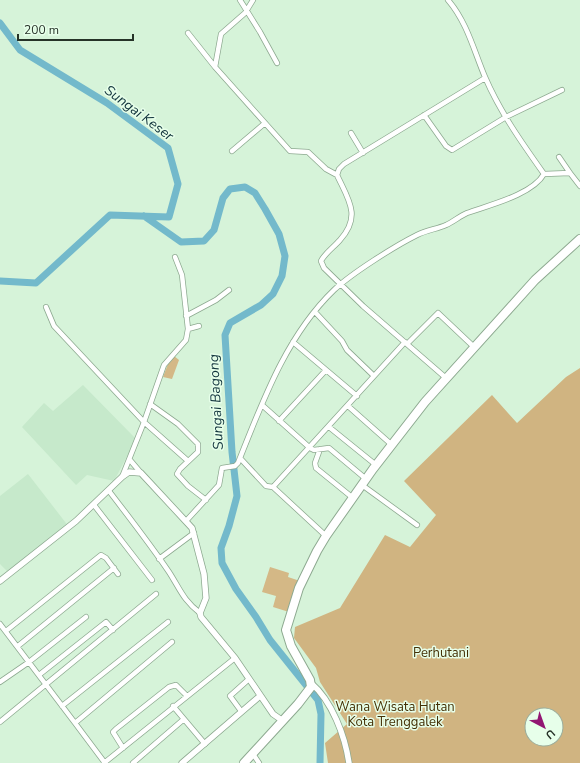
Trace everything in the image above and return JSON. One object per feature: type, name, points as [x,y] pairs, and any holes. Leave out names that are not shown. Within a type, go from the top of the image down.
[{"type":"highway","points":[[244,763],[298,704],[311,685],[303,664],[291,646],[286,630],[299,588],[326,536],[376,465],[446,378],[535,280],[580,239]]},
{"type":"street","points":[[240,0],[277,63]]},
{"type":"street","points":[[215,67],[221,34],[246,11],[253,0]]},
{"type":"street","points":[[448,0],[464,26],[485,78],[506,117],[544,174]]},
{"type":"street","points":[[188,33],[215,67],[290,151],[308,152],[326,169],[337,175],[351,203],[351,221],[346,232],[324,257],[321,263],[341,285],[446,378]]},
{"type":"street","points":[[337,175],[339,169],[344,164],[485,78]]},
{"type":"street","points":[[424,115],[450,150],[463,144],[506,117],[562,90]]},
{"type":"street","points":[[232,151],[265,123]]},
{"type":"street","points":[[351,133],[363,153]]},
{"type":"street","points":[[559,157],[580,186]]},
{"type":"street","points":[[186,521],[219,485],[221,470],[223,467],[235,466],[240,458],[248,434],[293,342],[315,312],[334,290],[409,239],[446,224],[464,214],[530,187],[544,174],[570,173]]},
{"type":"street","points":[[122,477],[130,460],[164,365],[186,340],[188,329],[182,275],[175,257]]},
{"type":"street","points":[[186,316],[216,300],[229,290]]},
{"type":"street","points":[[46,307],[54,326],[144,422],[188,461]]},
{"type":"street","points":[[315,312],[342,341],[347,350],[374,376]]},
{"type":"street","points":[[274,487],[374,376],[438,313],[474,347]]},
{"type":"street","points":[[188,329],[199,326]]},
{"type":"street","points":[[293,342],[357,396]]},
{"type":"street","points":[[279,421],[326,370]]},
{"type":"street","points":[[150,404],[178,424],[198,444],[199,450],[179,471],[178,476],[206,500]]},
{"type":"street","points":[[262,405],[310,448],[314,450],[329,448],[364,482],[417,524]]},
{"type":"street","points":[[348,406],[392,444]]},
{"type":"street","points":[[329,427],[376,465]]},
{"type":"street","points":[[320,449],[315,463],[316,468],[353,498]]},
{"type":"street","points":[[240,458],[266,486],[274,487],[326,536]]},
{"type":"street","points":[[130,460],[141,474],[186,521],[194,533],[204,574],[206,598],[200,613]]},
{"type":"street","points":[[0,581],[76,521],[122,477],[129,472],[141,474]]},
{"type":"street","points":[[108,491],[134,522],[159,559],[170,572],[180,593],[200,613],[201,617],[235,658],[273,714],[283,721]]},
{"type":"street","points":[[94,505],[152,580]]},
{"type":"street","points":[[159,559],[194,533]]},
{"type":"street","points":[[6,631],[97,557],[104,556],[118,574]]},
{"type":"street","points":[[18,646],[114,568]]},
{"type":"street","points":[[0,722],[47,685],[156,594]]},
{"type":"street","points":[[0,682],[29,662],[86,617]]},
{"type":"street","points":[[39,675],[106,622],[113,630]]},
{"type":"street","points":[[62,706],[168,622]]},
{"type":"street","points":[[0,624],[18,646],[104,763],[173,706],[235,658]]},
{"type":"street","points":[[75,723],[172,642]]},
{"type":"street","points":[[241,711],[230,697],[249,679]]},
{"type":"street","points":[[123,748],[113,735],[113,732],[116,729],[169,687],[176,685],[187,696]]},
{"type":"street","points":[[311,685],[325,698],[342,735],[349,763]]},
{"type":"street","points":[[182,763],[260,696]]},
{"type":"street","points":[[173,706],[204,744]]},
{"type":"street","points":[[133,763],[184,719]]},
{"type":"street","points":[[253,754],[259,763]]},
{"type":"shaded area","points":[[174,356],[179,360],[172,379],[163,377],[168,364]]},
{"type":"shaded area","points":[[83,385],[136,439],[114,481],[87,475],[76,485],[22,427],[44,403],[53,411]]},
{"type":"shaded area","points":[[28,474],[69,527],[9,573],[0,564],[0,496]]},
{"type":"shaded area","points":[[270,567],[289,573],[288,577],[300,581],[289,612],[273,607],[276,596],[262,592]]},
{"type":"green space","name":"Perhutani","points":[[580,368],[580,763],[328,763],[325,743],[347,724],[320,682],[316,668],[294,638],[295,627],[340,608],[385,535],[410,547],[436,515],[404,481],[492,395],[517,423],[566,377]]},
{"type":"waterway","name":"Sungai Keser","points":[[0,23],[20,50],[107,103],[168,148],[178,184],[169,217],[110,215],[36,283],[0,281]]},
{"type":"waterway","name":"Sungai Bagong","points":[[144,216],[181,242],[204,241],[214,230],[223,198],[230,189],[245,187],[255,193],[279,234],[285,256],[282,276],[273,294],[261,305],[230,323],[225,335],[232,452],[237,496],[221,548],[222,563],[236,589],[270,640],[318,700],[321,714],[320,763]]},
{"type":"park label","name":"Wana Wisata Hutan Kota Trenggalek","points":[[395,714]]}]
